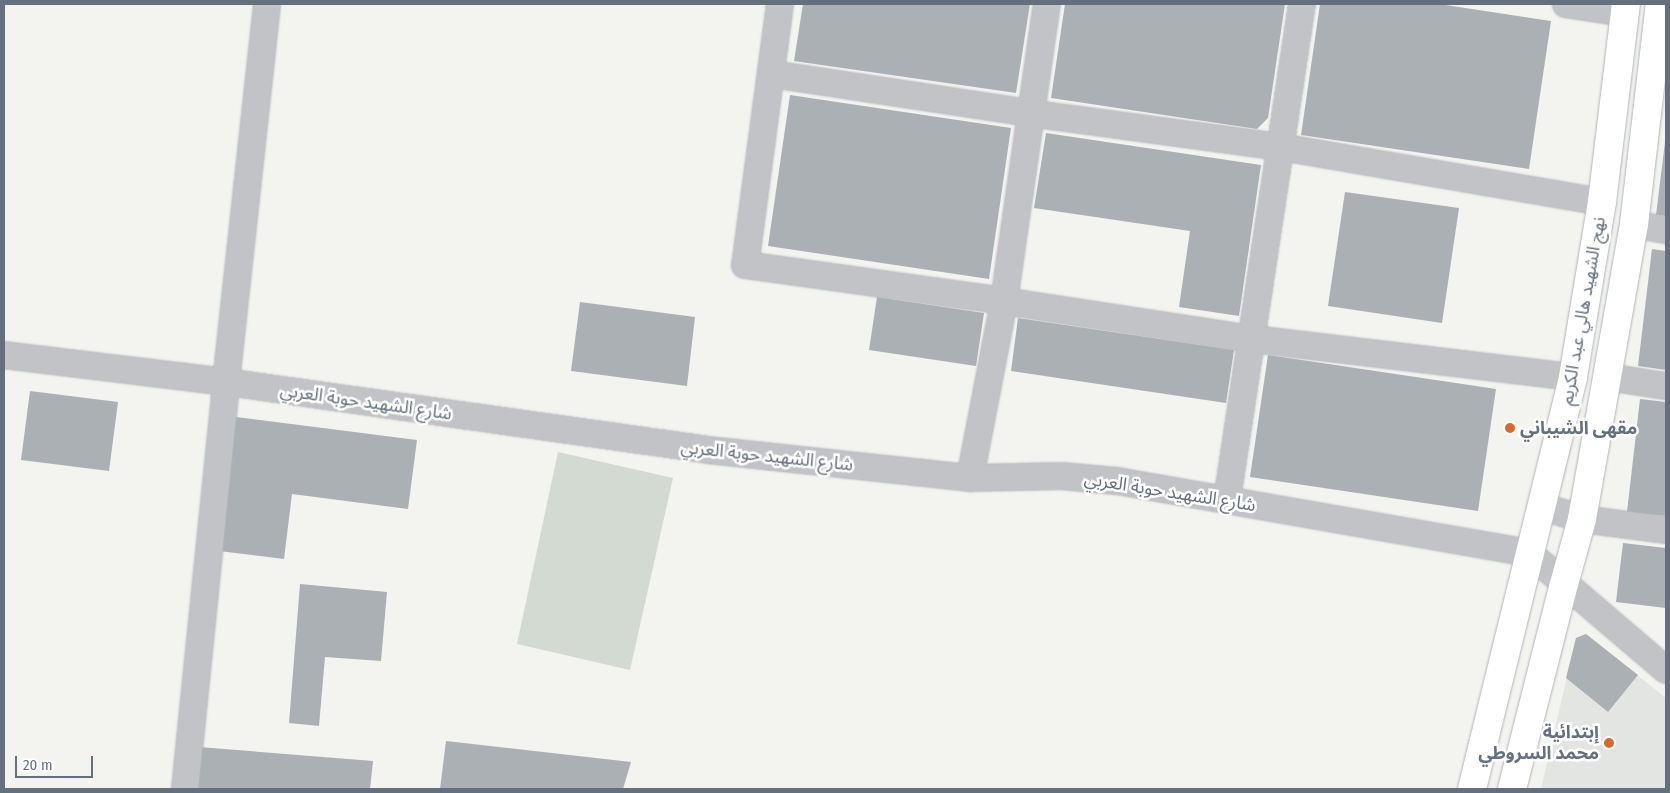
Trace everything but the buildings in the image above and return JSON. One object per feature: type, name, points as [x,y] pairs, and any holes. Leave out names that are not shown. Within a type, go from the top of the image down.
[{"type":"main road","points":[[1512,789],[1582,519],[1658,86],[1655,44],[1660,4]]},
{"type":"main road","points":[[1625,18],[1655,44]]},
{"type":"main road","name":"نهج الشهيد هالي عبد الكريم","points":[[1472,789],[1573,377],[1602,202],[1625,18]]},
{"type":"street","points":[[185,789],[226,382],[267,4]]},
{"type":"street","points":[[780,4],[745,265],[1004,300],[1253,338],[1573,377]]},
{"type":"street","points":[[970,478],[1004,300],[1029,113],[1047,4]]},
{"type":"street","points":[[1227,500],[1302,4]]},
{"type":"street","points":[[1566,4],[1625,18]]},
{"type":"street","points":[[772,74],[1029,113],[1280,147],[1602,202]]},
{"type":"street","points":[[1634,224],[1666,230]]},
{"type":"street","name":"شارع الشهيد حوبة العربي","points":[[4,355],[226,382],[708,450],[970,478],[1070,477],[1117,481],[1530,553]]},
{"type":"street","points":[[1607,377],[1666,386]]},
{"type":"street","points":[[1541,506],[1582,519],[1666,530]]},
{"type":"street","points":[[1530,553],[1666,670]]},
{"type":"shaded area","points":[[558,452],[673,478],[630,670],[517,644]]},
{"type":"shaded area","name":"إبتدائية محمد السروطي","points":[[1586,634],[1666,698],[1666,789],[1541,789],[1576,638]]},
{"type":"place","name":"مقهى الشيباني","points":[[1510,428]]},
{"type":"place","name":"إبتدائية محمد السروطي","points":[[1609,743]]}]
